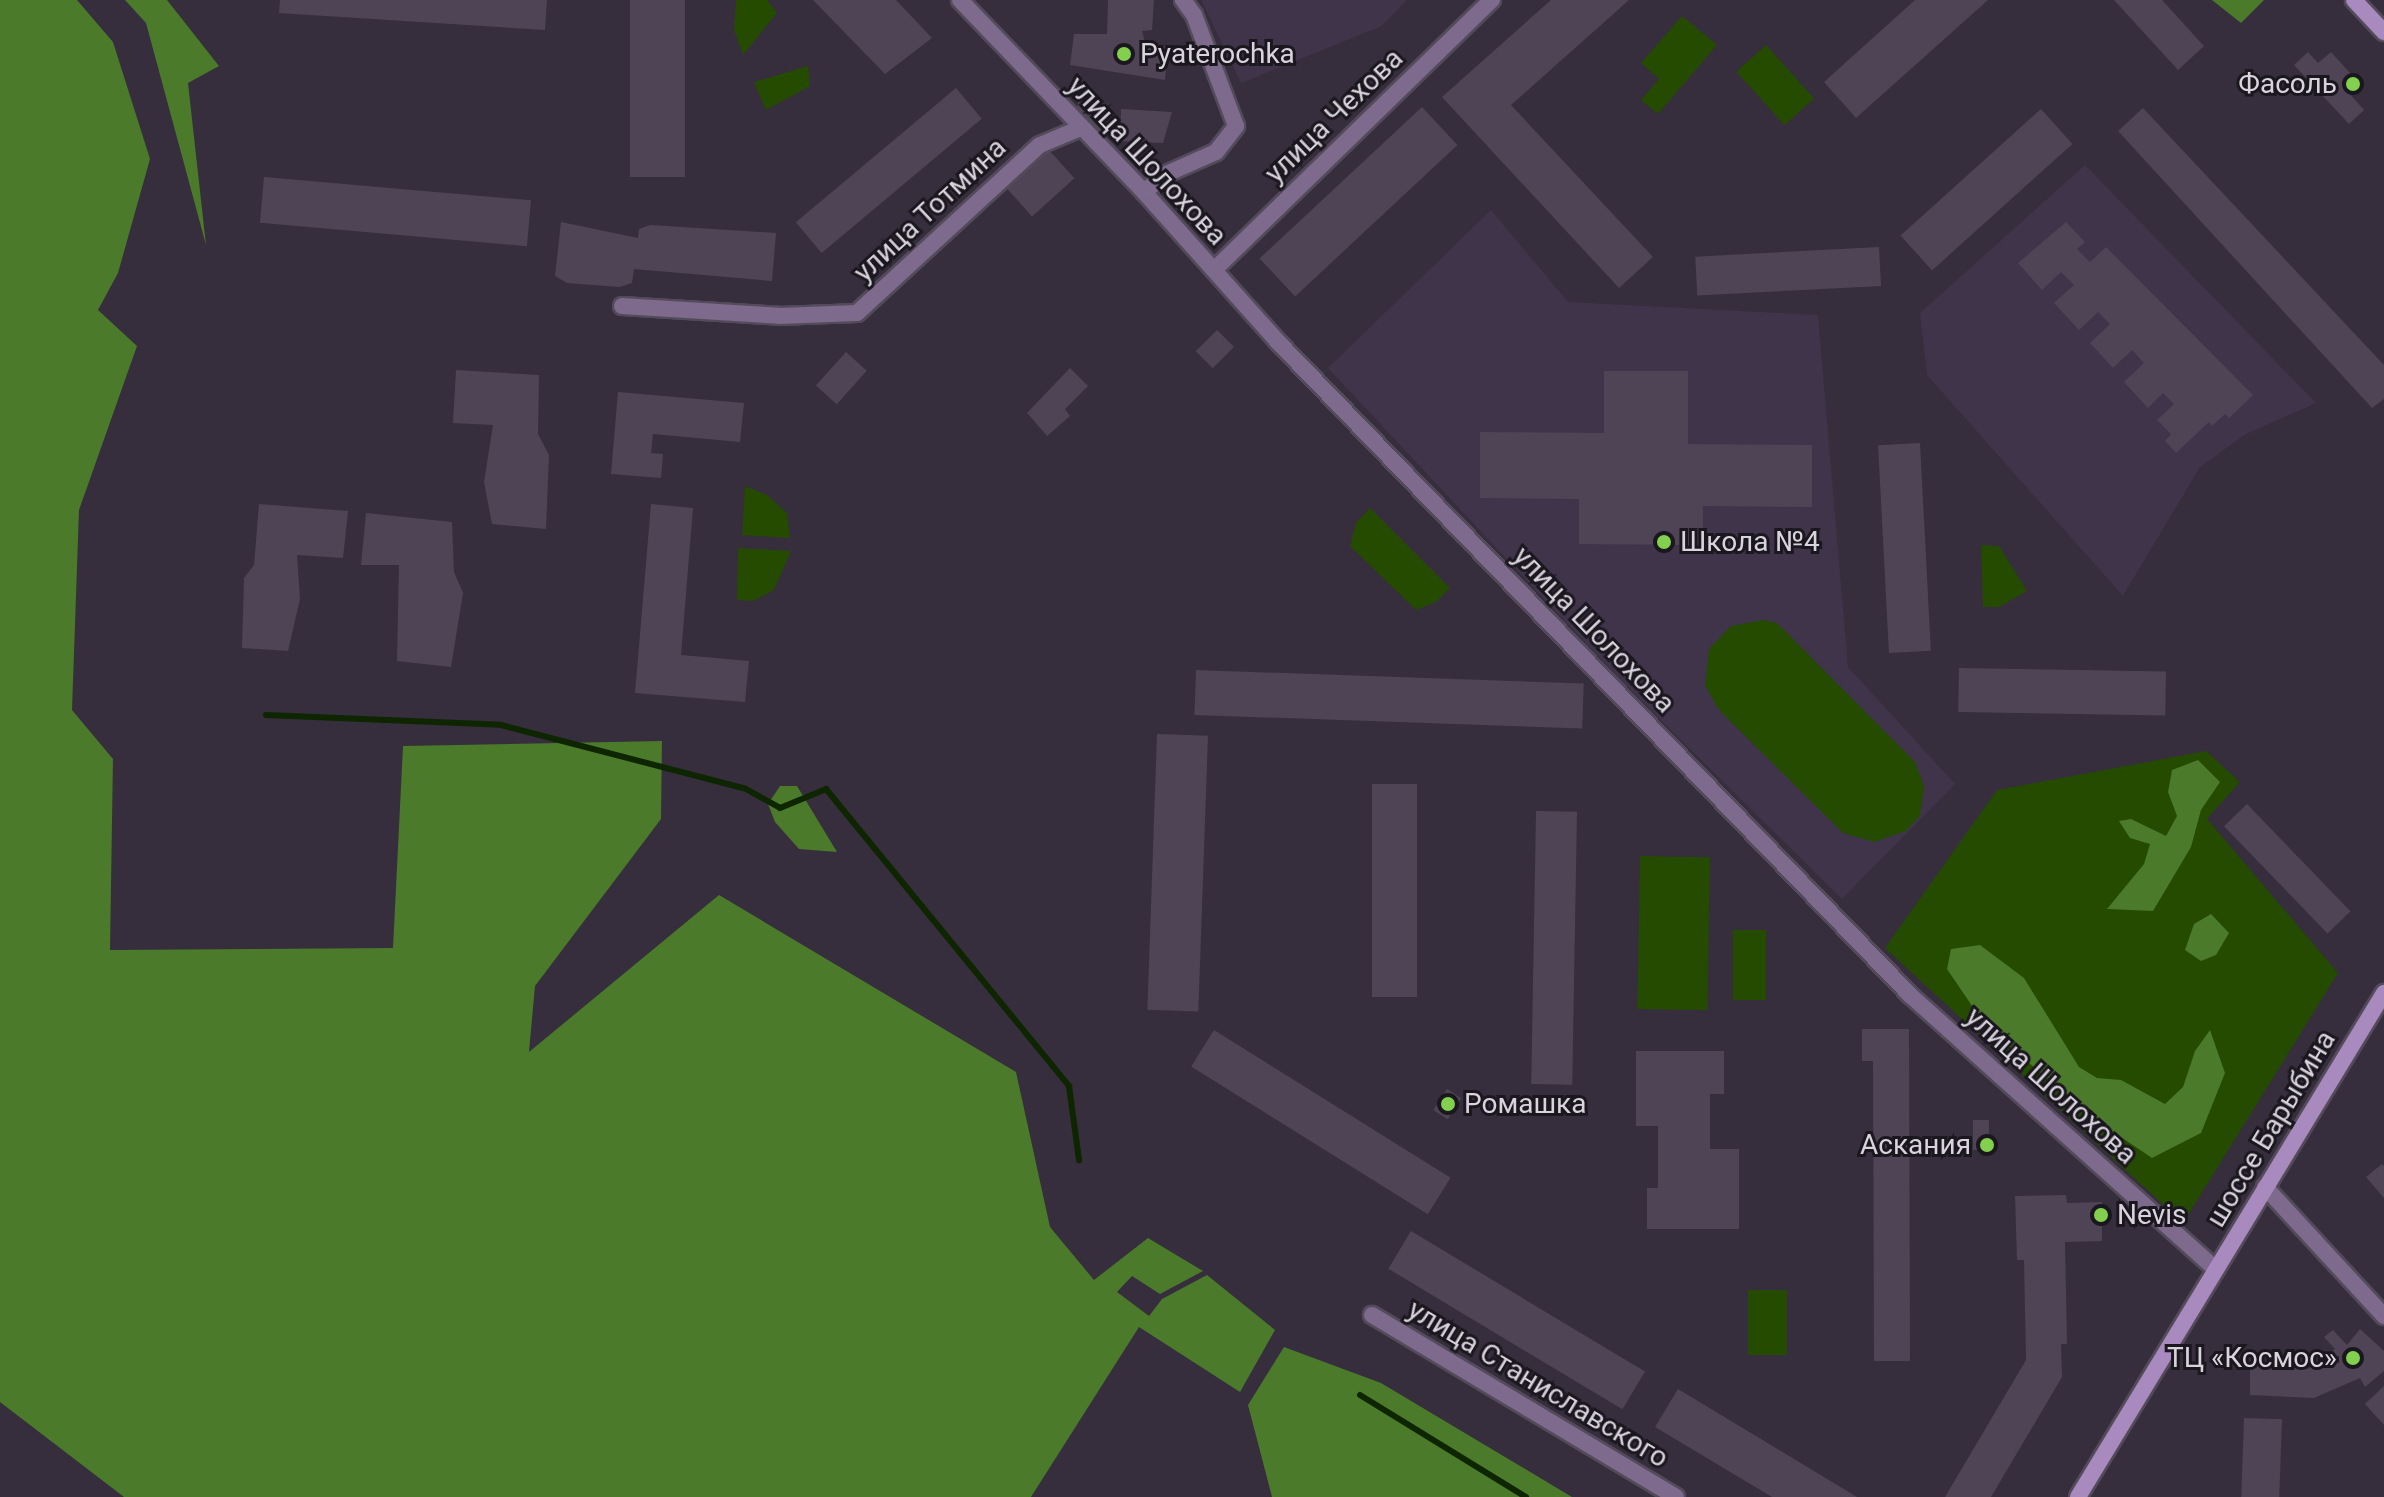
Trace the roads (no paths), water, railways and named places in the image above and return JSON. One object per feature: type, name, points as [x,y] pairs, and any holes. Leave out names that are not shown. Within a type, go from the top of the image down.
[{"type":"main road","points":[[2354,0],[2384,32]]},
{"type":"main road","name":"шоссе Барыбина","points":[[2078,1497],[2384,993]]},
{"type":"street","name":"улица Шолохова","points":[[960,0],[1078,129],[1144,192],[1214,270],[1910,995],[2216,1270]]},
{"type":"street","points":[[1144,192],[1164,175],[1216,152],[1236,126],[1194,15],[1183,0]]},
{"type":"street","name":"улица Чехова","points":[[1214,270],[1492,0]]},
{"type":"street","name":"улица Тотмина","points":[[622,306],[779,316],[857,313],[1040,145],[1078,129]]},
{"type":"street","points":[[2265,1187],[2384,1316]]},
{"type":"street","name":"улица Станиславского","points":[[1372,1315],[1676,1497]]},
{"type":"waterway","points":[[266,715],[501,725],[746,789],[780,808],[826,789],[1069,1086],[1079,1160]]},
{"type":"waterway","points":[[1360,1395],[1526,1497]]},
{"type":"place","name":"Pyaterochka","points":[[1124,54]]},
{"type":"place","name":"Фасоль","points":[[2353,84]]},
{"type":"place","name":"Школа №4","points":[[1664,542]]},
{"type":"place","name":"Ромашка","points":[[1448,1104]]},
{"type":"place","name":"Аскания","points":[[1987,1145]]},
{"type":"place","name":"Nevis","points":[[2101,1215]]},
{"type":"place","name":"ТЦ «Космос»","points":[[2353,1358]]}]
